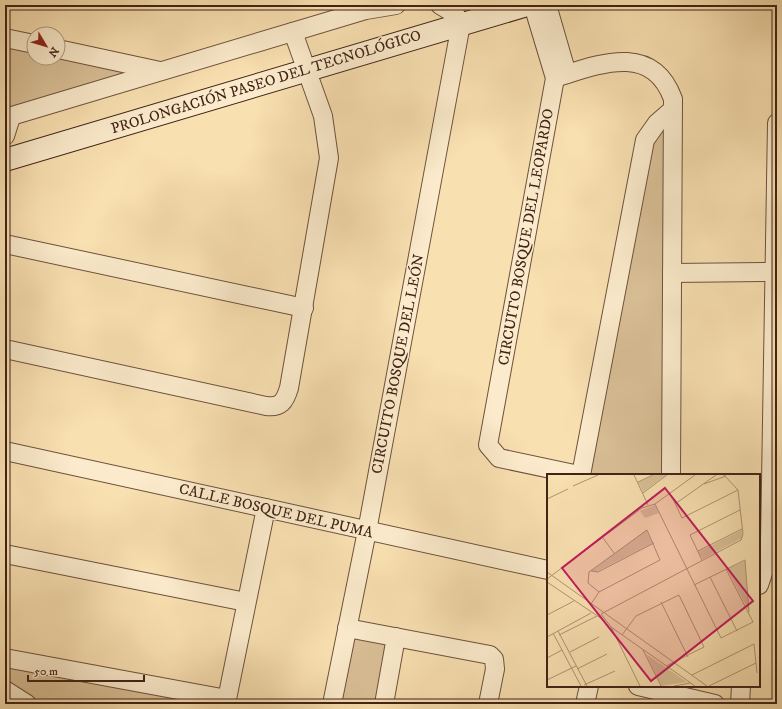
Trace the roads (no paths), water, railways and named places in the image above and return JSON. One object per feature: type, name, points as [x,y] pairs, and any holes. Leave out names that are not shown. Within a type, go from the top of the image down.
[{"type":"street","points":[[342,5],[366,10]]},
{"type":"street","points":[[5,136],[8,118],[366,10],[396,5]]},
{"type":"street","points":[[440,5],[455,14],[461,24]]},
{"type":"street","name":"PROLONGACIÓN PASEO DEL TECNOLÓGICO","points":[[5,160],[527,5]]},
{"type":"street","points":[[532,5],[561,76]]},
{"type":"street","points":[[547,5],[561,76]]},
{"type":"street","name":"CIRCUITO BOSQUE DEL LEÓN","points":[[332,704],[367,531],[461,24]]},
{"type":"street","points":[[5,349],[274,407],[280,405],[285,400],[289,388],[304,308],[328,158],[322,116],[308,70],[293,32]]},
{"type":"street","points":[[5,38],[26,42]]},
{"type":"street","points":[[66,51],[160,72]]},
{"type":"street","points":[[561,76],[612,62],[632,61],[647,66],[658,74],[667,84],[672,98],[671,474]]},
{"type":"street","name":"CIRCUITO BOSQUE DEL LEOPARDO","points":[[561,76],[488,445],[499,458],[575,474]]},
{"type":"street","name":"CIRCUITO BOSQUE DEL LEOPARDO","points":[[580,474],[645,140],[657,122],[672,110]]},
{"type":"street","points":[[766,582],[766,564],[770,541],[777,123]]},
{"type":"street","points":[[5,244],[304,308]]},
{"type":"street","points":[[672,273],[774,272]]},
{"type":"street","name":"CALLE BOSQUE DEL PUMA","points":[[5,451],[547,570]]},
{"type":"street","points":[[5,658],[226,701],[266,508]]},
{"type":"street","points":[[5,554],[246,602]]},
{"type":"street","points":[[347,628],[483,653],[494,659],[495,669],[488,704]]},
{"type":"street","points":[[384,704],[396,637]]},
{"type":"street","points":[[585,704],[589,687]]},
{"type":"street","points":[[641,687],[677,700],[715,704]]},
{"type":"street","points":[[740,704],[741,687]]},
{"type":"street","points":[[5,690],[27,704]]}]
